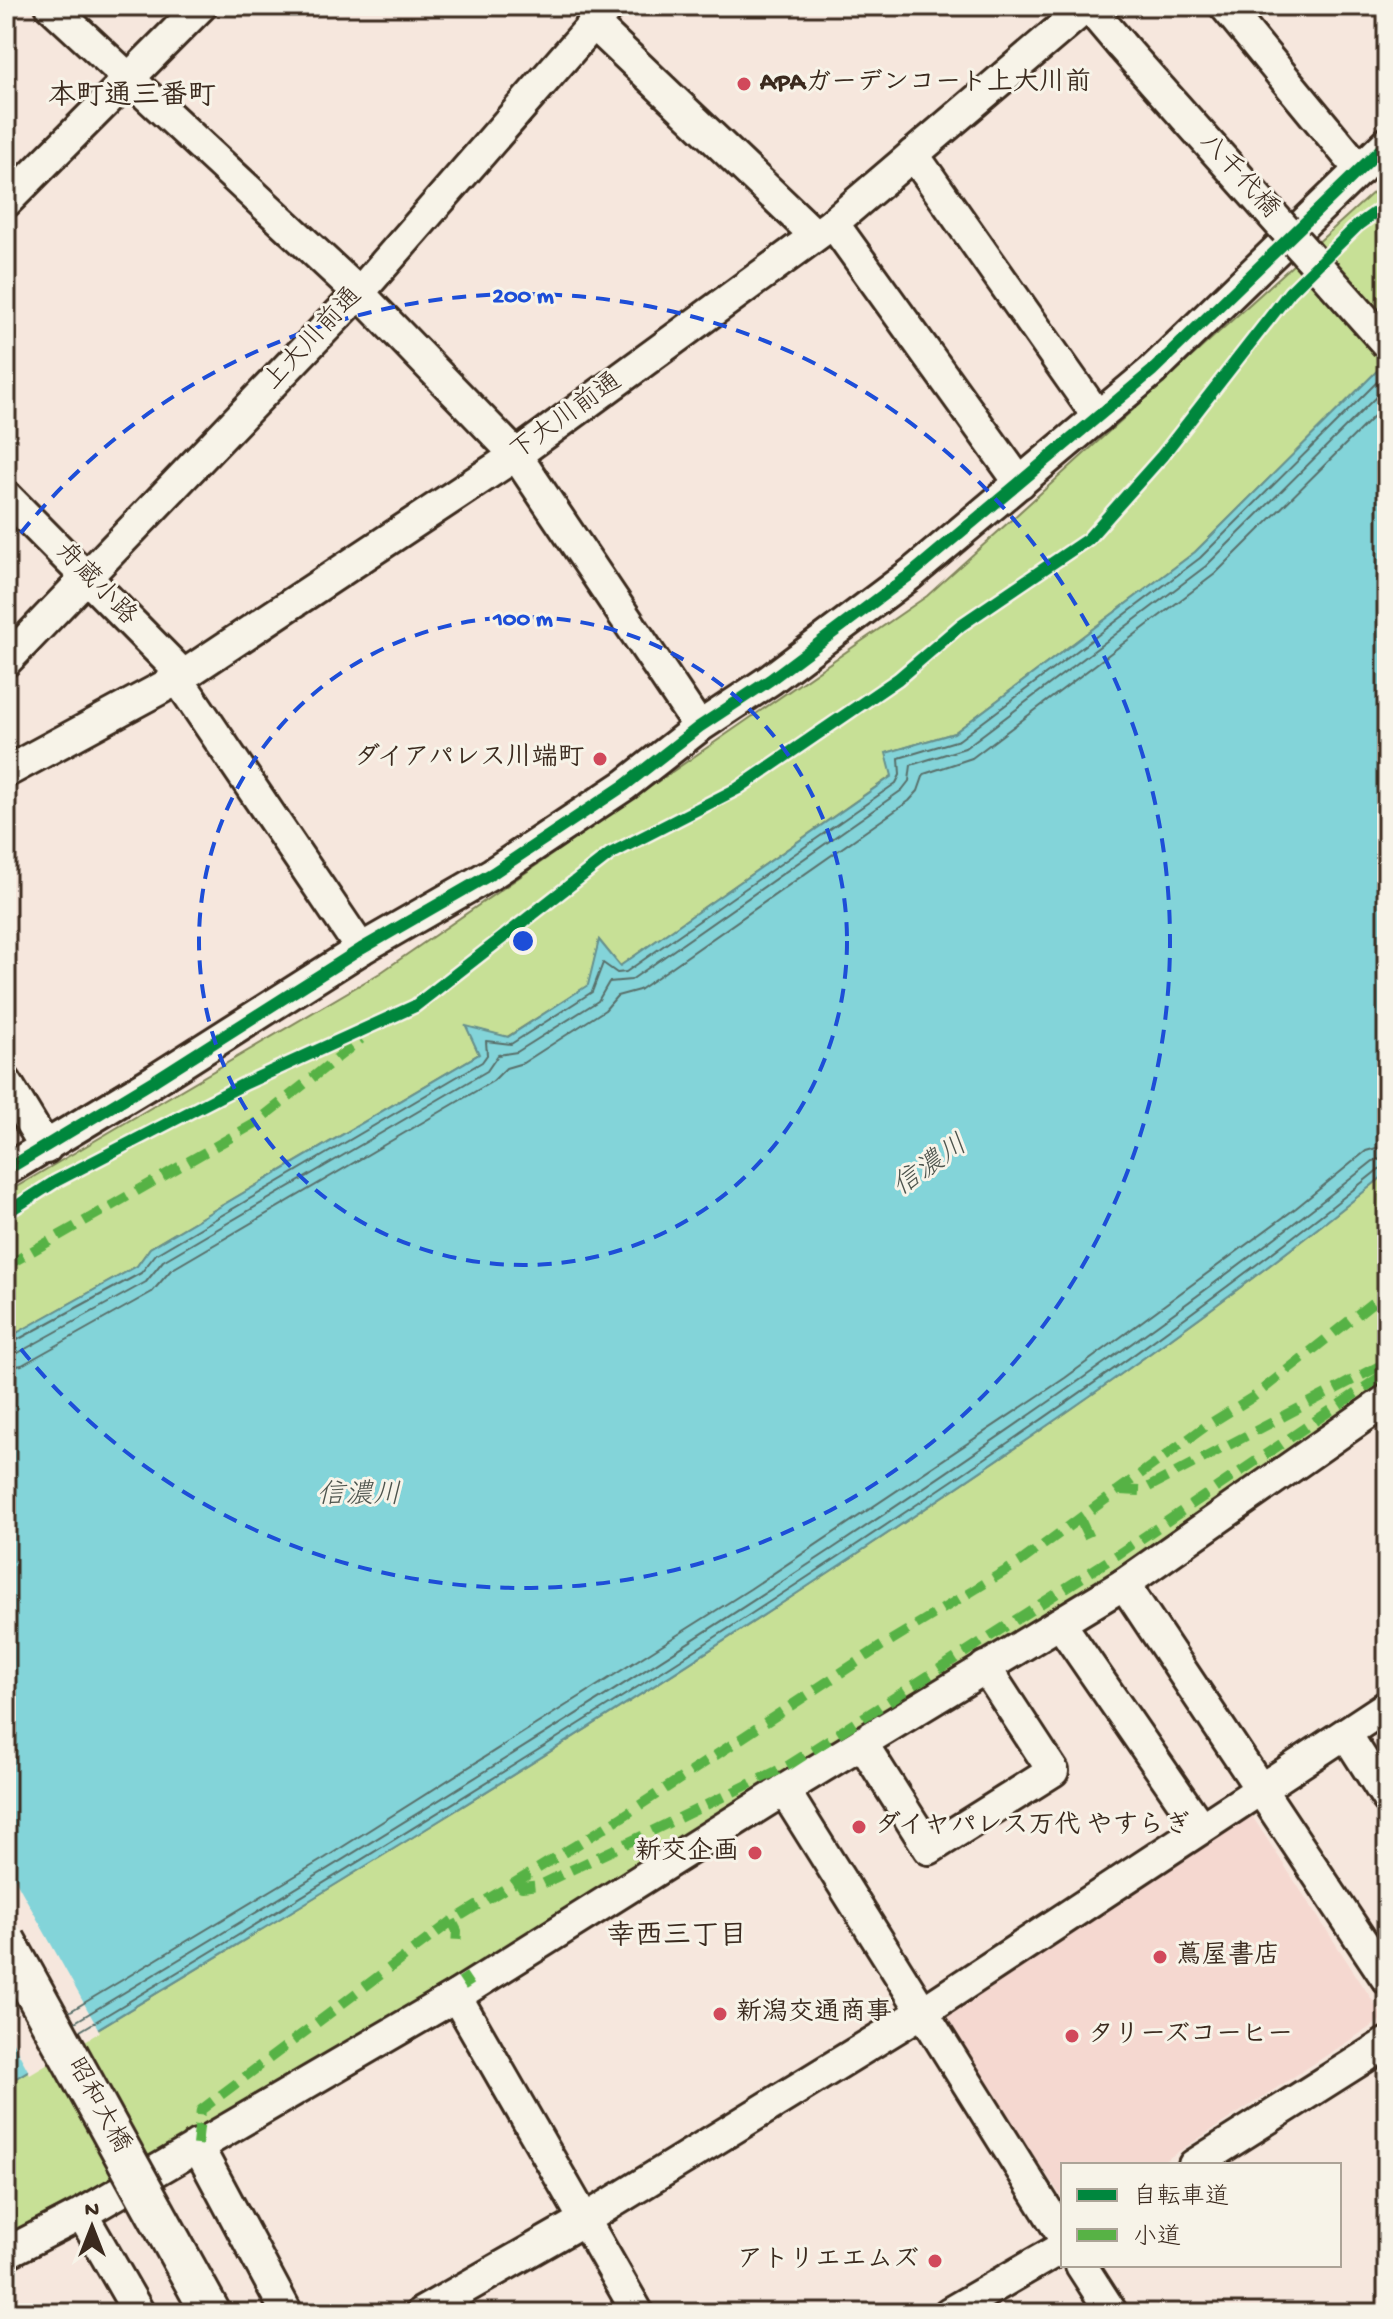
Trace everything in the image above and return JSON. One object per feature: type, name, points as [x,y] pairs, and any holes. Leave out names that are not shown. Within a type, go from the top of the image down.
[{"type":"main road","name":"昭和大橋","points":[[6,1941],[211,2313]]},
{"type":"street","points":[[51,6],[359,293],[516,455],[699,727]]},
{"type":"street","points":[[6,202],[34,178],[127,77],[201,6]]},
{"type":"street","name":"八千代橋","points":[[1087,6],[1387,344]]},
{"type":"street","name":"下大川前通","points":[[6,772],[180,677],[516,455],[824,229],[1087,6]]},
{"type":"street","points":[[1225,6],[1360,170]]},
{"type":"street","points":[[601,15],[824,229],[1020,483]]},
{"type":"street","name":"上大川前通","points":[[6,661],[359,293],[601,15]]},
{"type":"street","points":[[6,1170],[46,1148],[361,949],[493,873],[625,785],[699,727],[782,671],[911,574],[1152,371],[1387,143]]},
{"type":"street","points":[[913,154],[1098,417]]},
{"type":"street","name":"舟蔵小路","points":[[6,496],[89,576],[94,586],[180,677],[361,949]]},
{"type":"street","points":[[6,1082],[46,1148]]},
{"type":"street","points":[[6,2253],[82,2214],[456,1996],[784,1790],[1124,1584],[1387,1400]]},
{"type":"street","points":[[1124,1584],[1387,1979]]},
{"type":"street","points":[[1060,1623],[1201,1828]]},
{"type":"street","points":[[862,1743],[929,1849],[1053,1771],[985,1667]]},
{"type":"street","points":[[421,2313],[584,2220],[924,2011],[1387,1706]]},
{"type":"street","points":[[1346,1734],[1387,1798]]},
{"type":"street","points":[[784,1790],[1061,2233]]},
{"type":"street","points":[[456,1996],[638,2313]]},
{"type":"street","points":[[1197,2163],[1387,2043]]},
{"type":"street","points":[[197,2145],[287,2313]]},
{"type":"street","points":[[82,2214],[139,2313]]},
{"type":"street","points":[[949,2313],[1061,2248]]},
{"type":"street","points":[[1082,2267],[1112,2313]]},
{"type":"shaded area","points":[[1252,1816],[1384,2018],[1161,2163],[1061,2163],[1061,2196],[939,2014]]},
{"type":"green space","points":[[1387,180],[1387,361],[1195,552],[954,733],[887,753],[893,775],[620,966],[599,940],[589,985],[507,1037],[467,1027],[479,1054],[150,1248],[137,1266],[6,1339],[6,1193],[380,973],[927,596]]},
{"type":"green space","points":[[1387,1173],[1387,1380],[1110,1573],[466,1981],[6,2236],[6,2084],[324,1892],[743,1629],[1121,1374],[1256,1276]]},
{"type":"water","name":"信濃川","points":[[1387,361],[1387,1173],[1256,1276],[1121,1374],[743,1629],[324,1892],[6,2084],[6,1339],[137,1266],[150,1248],[479,1054],[466,1026],[508,1037],[588,985],[599,940],[620,966],[892,776],[886,753],[954,733],[1195,552]]},
{"type":"pier","points":[[6,1863],[100,2032],[30,2074],[6,2030]]},
{"type":"marked path","points":[[6,1266],[254,1124],[361,1039]]},
{"type":"marked path","points":[[197,2145],[201,2110],[452,1921],[622,1817],[880,1647],[1020,1562],[1206,1426],[1253,1397],[1387,1291]]},
{"type":"marked path","points":[[1120,1490],[1141,1491],[1387,1362]]},
{"type":"marked path","points":[[519,1880],[522,1887],[540,1885],[789,1765],[1117,1555],[1380,1377],[1385,1373],[1383,1364]]},
{"type":"marked path","points":[[1080,1519],[1090,1540]]},
{"type":"marked path","points":[[452,1921],[457,1931],[456,1947]]},
{"type":"marked path","points":[[462,1975],[470,1987]]},
{"type":"cycle path","points":[[6,1170],[361,949],[493,873],[625,785],[699,727],[770,680],[911,574],[1152,371],[1387,143]]},
{"type":"cycle path","points":[[6,1213],[56,1181],[246,1083],[415,1006],[610,854],[737,789],[898,679],[961,625],[1088,539],[1162,456],[1290,292],[1358,225],[1387,204]]},
{"type":"place","name":"APAガーデンコート上大川前","points":[[744,84]]},
{"type":"place","name":"ダイアパレス川端町","points":[[600,759]]},
{"type":"place","name":"ダイヤパレス万代 やすらぎ","points":[[859,1827]]},
{"type":"place","name":"新交企画","points":[[755,1853]]},
{"type":"place","name":"蔦屋書店","points":[[1160,1957]]},
{"type":"place","name":"新潟交通商事","points":[[720,2014]]},
{"type":"place","name":"タリーズコーヒー","points":[[1072,2036]]},
{"type":"place","name":"アトリエエムズ","points":[[935,2261]]},
{"type":"district","name":"本町通三番町","points":[[132,97]]},
{"type":"district","name":"幸西三丁目","points":[[677,1937]]}]
